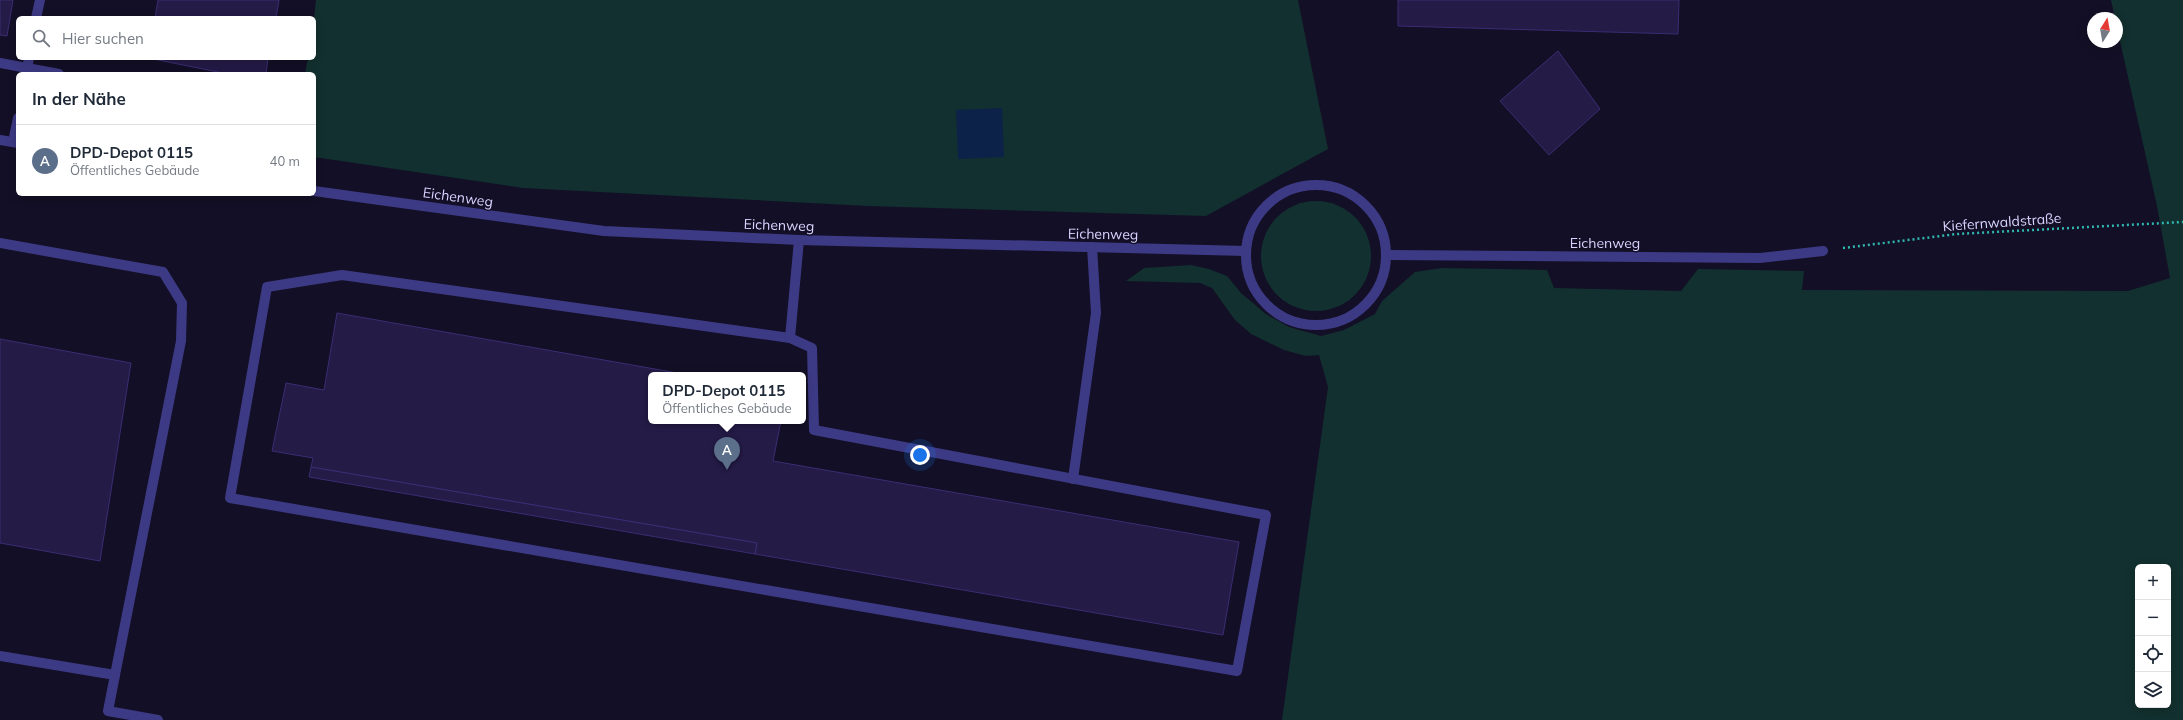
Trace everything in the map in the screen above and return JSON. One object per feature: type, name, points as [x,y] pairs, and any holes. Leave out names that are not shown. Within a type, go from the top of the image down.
[{"type":"street","points":[[36,16],[40,0]]},
{"type":"street","points":[[0,63],[50,72]]},
{"type":"street","points":[[0,140],[16,143]]},
{"type":"street","points":[[1306,186],[1330,186],[1352,195],[1370,210],[1382,231],[1387,255],[1383,277],[1372,297],[1356,313],[1336,322],[1314,326],[1292,321],[1272,310],[1257,294],[1248,273],[1246,251],[1251,228],[1264,208],[1283,193],[1306,186]]},
{"type":"street","name":"Eichenweg","points":[[316,191],[604,231],[799,240],[1246,251]]},
{"type":"street","points":[[790,338],[799,240]]},
{"type":"street","points":[[0,243],[163,272],[182,303],[181,341],[108,711],[158,720]]},
{"type":"street","points":[[1073,479],[1096,313],[1092,247]]},
{"type":"street","name":"Eichenweg","points":[[1387,255],[1760,258],[1823,251]]},
{"type":"street","points":[[342,275],[790,338],[812,348],[814,430],[1073,479],[1266,515],[1237,671],[230,498],[267,287],[342,275]]},
{"type":"street","points":[[0,656],[115,675]]},
{"type":"path","name":"Kiefernwaldstraße","points":[[1823,251],[1957,234],[2183,222]]},
{"type":"green space","points":[[316,0],[1298,0],[1328,149],[1206,216],[868,206],[523,188],[316,157],[316,72],[305,72],[308,60],[316,60],[316,16],[314,16]]},
{"type":"green space","points":[[2111,0],[2183,0],[2183,720],[1282,720],[1328,387],[1319,355],[1306,356],[1284,350],[1251,334],[1235,320],[1212,288],[1200,283],[1126,281],[1144,268],[1191,265],[1209,269],[1227,276],[1241,293],[1266,314],[1289,327],[1321,336],[1344,330],[1375,314],[1382,301],[1415,272],[1442,268],[1547,270],[1554,288],[1681,291],[1698,269],[1804,271],[1802,290],[2128,291],[2170,278],[2157,206],[2121,48],[2123,48],[2123,12],[2114,12]]},
{"type":"green space","points":[[1316,201],[1337,205],[1355,217],[1367,235],[1371,256],[1367,277],[1355,295],[1337,307],[1316,311],[1295,307],[1277,295],[1265,277],[1261,256],[1265,235],[1277,217],[1295,205]]},
{"type":"water","points":[[1002,108],[1004,157],[958,159],[956,110]]},
{"type":"building","points":[[0,0],[13,0],[7,36],[0,35]]},
{"type":"building","points":[[158,0],[279,0],[276,16],[155,16]]},
{"type":"building","points":[[1398,0],[1679,0],[1678,34],[1398,26]]},
{"type":"building","points":[[1558,51],[1600,109],[1549,155],[1500,101]]},
{"type":"building","points":[[158,60],[268,60],[266,72],[218,72]]},
{"type":"building","points":[[337,313],[672,372],[648,372],[648,424],[780,424],[773,461],[1239,542],[1223,635],[755,554],[757,543],[311,467],[313,458],[272,451],[286,383],[324,390]]},
{"type":"building","points":[[0,339],[131,363],[100,561],[0,543]]},
{"type":"building","points":[[311,467],[757,543],[755,554],[309,477]]},
{"type":"place","name":"DPD-Depot 0115","points":[[727,470]]}]
